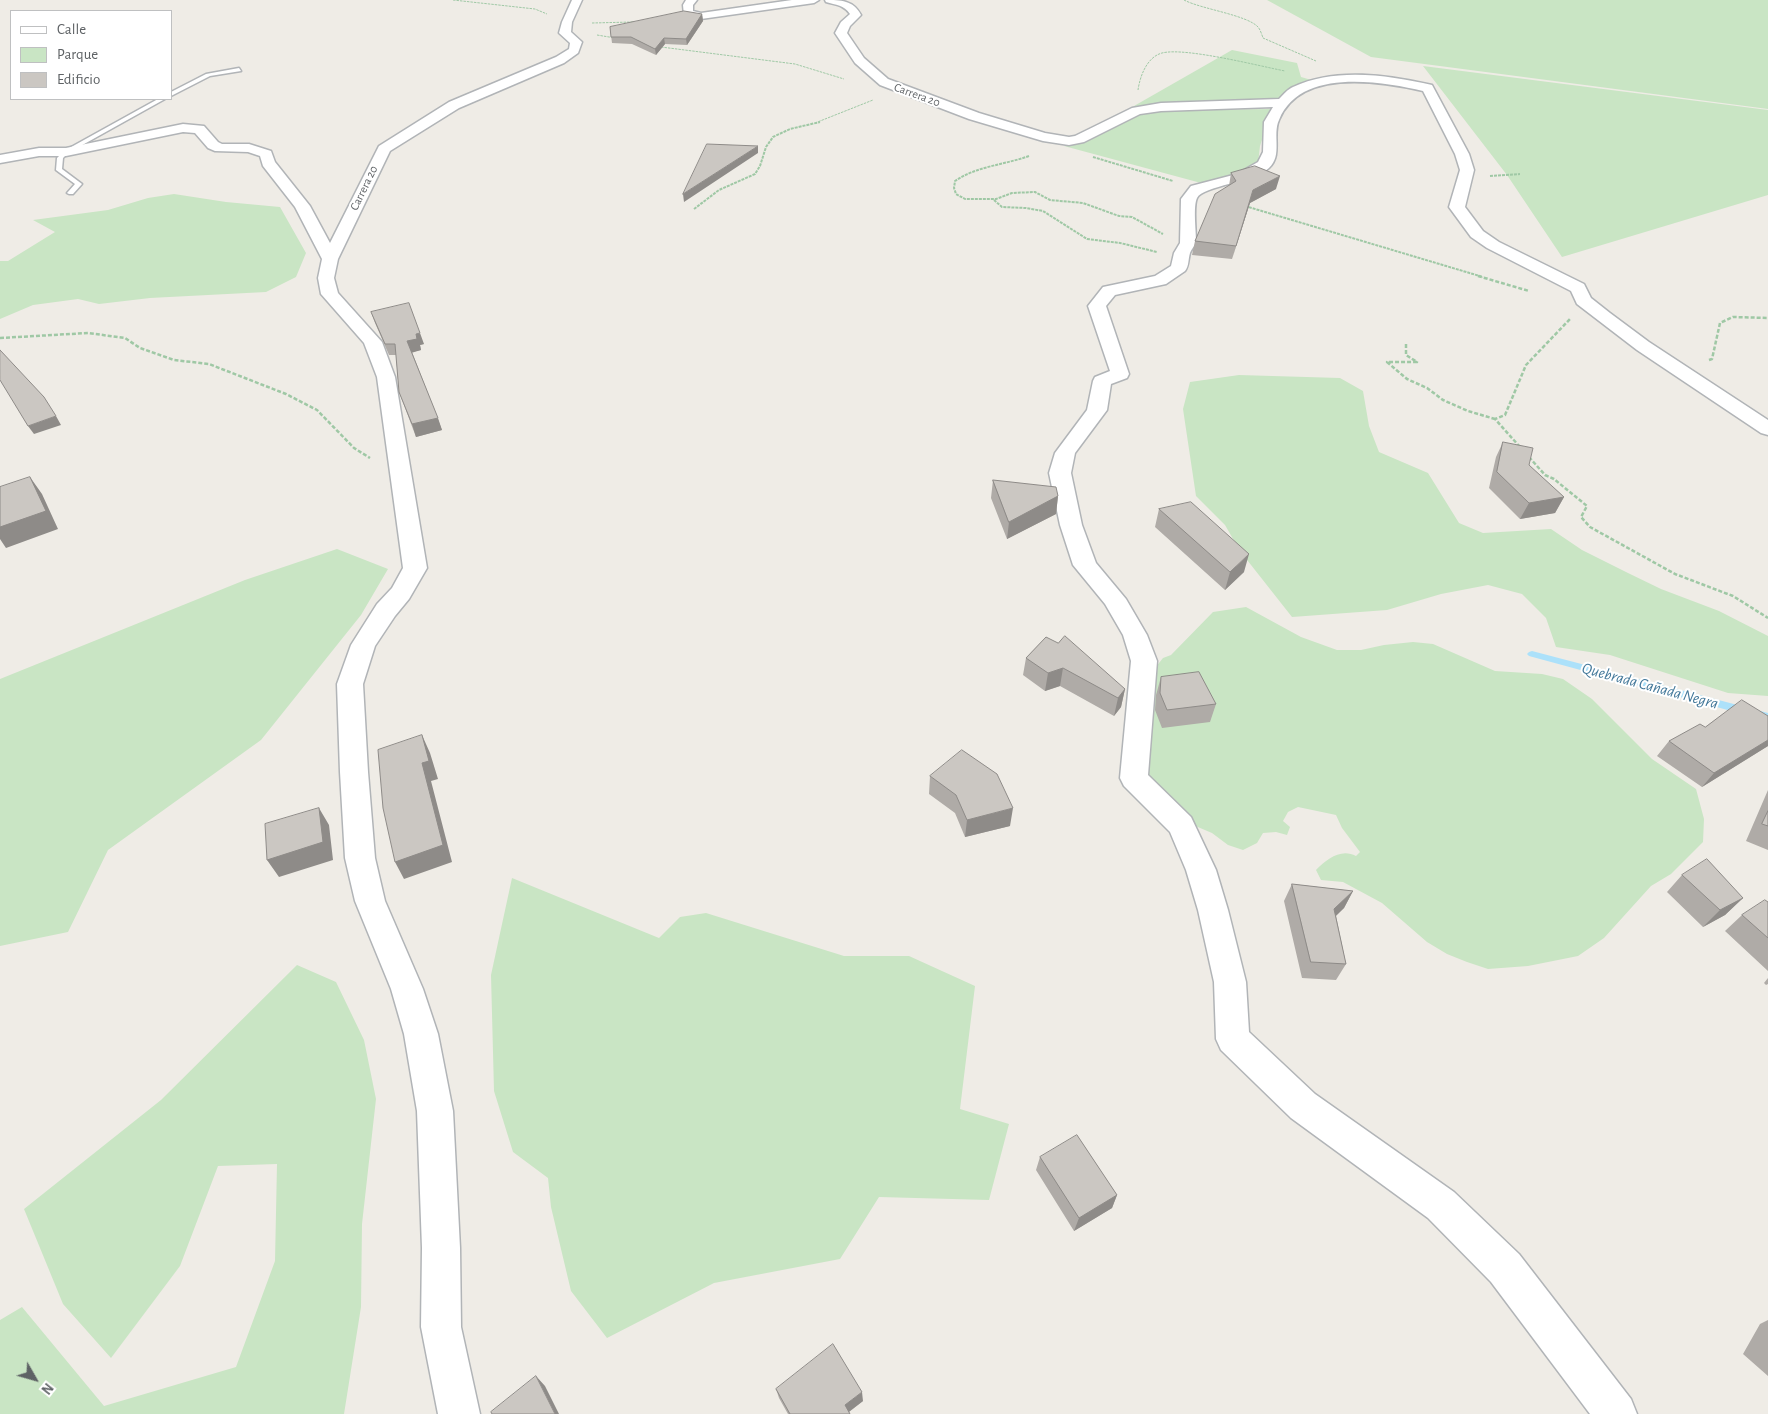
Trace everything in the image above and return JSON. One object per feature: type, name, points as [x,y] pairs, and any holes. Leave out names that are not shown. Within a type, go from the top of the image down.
[{"type":"street","points":[[566,25],[577,0]]},
{"type":"street","points":[[692,0],[688,5],[688,13],[701,16],[814,0]]},
{"type":"street","name":"Carrera 20","points":[[830,0],[844,3],[853,8],[856,15],[845,24],[841,33],[847,46],[873,74],[884,82],[974,116],[1043,137],[1069,141]]},
{"type":"street","name":"Carrera 20","points":[[459,1414],[441,1327],[441,1248],[433,1101],[421,1034],[410,998],[370,901],[360,858],[357,826],[350,684],[363,645],[386,610],[401,592],[415,568],[386,377],[373,342],[330,294],[326,278],[330,259],[384,149],[454,105],[560,60],[574,51],[576,42],[565,33],[566,25]]},
{"type":"street","points":[[1616,1414],[1505,1268],[1441,1205],[1303,1106],[1233,1039],[1230,982],[1213,910],[1201,870],[1181,825],[1134,778],[1144,661],[1135,635],[1114,599],[1085,565],[1071,525],[1060,473],[1065,453],[1096,410],[1102,382],[1120,374],[1097,306],[1109,291],[1160,280],[1179,268],[1179,252],[1188,243],[1188,199],[1196,188],[1242,177],[1264,165],[1270,152],[1271,122],[1282,104],[1296,90],[1324,81],[1348,79],[1399,82],[1428,88],[1462,154],[1466,170],[1457,207],[1477,234],[1493,245],[1578,288],[1584,300],[1643,346],[1768,429]]},
{"type":"street","points":[[1069,141],[1080,139],[1138,111],[1148,109],[1198,105],[1282,104]]},
{"type":"street","points":[[0,159],[39,152],[66,152],[192,128],[199,129],[213,145],[220,148],[248,148],[266,154],[268,163],[302,206],[330,259]]},
{"type":"lane","points":[[172,93],[208,75],[240,70]]},
{"type":"lane","points":[[71,193],[79,184],[59,170],[60,158],[66,152],[160,100]]},
{"type":"path","points":[[453,0],[535,9],[566,25],[614,38]]},
{"type":"path","points":[[1184,0],[1194,5],[1235,16],[1258,27],[1263,38],[1327,65],[1348,79]]},
{"type":"path","points":[[566,25],[620,24],[639,21]]},
{"type":"path","points":[[657,46],[795,64],[859,83],[884,82]]},
{"type":"path","points":[[1148,109],[1138,94],[1139,79],[1153,58],[1163,52],[1256,65],[1310,76],[1324,81]]},
{"type":"path","points":[[694,209],[719,190],[755,174],[760,166],[766,147],[773,137],[823,121],[902,89]]},
{"type":"path","points":[[1043,137],[1037,144],[1034,154],[1021,160],[995,164],[960,177],[955,181],[954,188],[956,194],[966,199],[994,200],[1012,193],[1035,192],[1050,200],[1083,203],[1119,216],[1132,217],[1164,235],[1179,252]]},
{"type":"path","points":[[1069,141],[1091,156],[1196,188]]},
{"type":"path","points":[[994,200],[1002,207],[1030,208],[1048,214],[1065,228],[1084,238],[1109,243],[1121,243],[1156,252],[1179,252]]},
{"type":"path","points":[[1245,206],[1534,293]]},
{"type":"path","points":[[1494,419],[1505,415],[1526,365],[1569,320],[1584,300]]},
{"type":"path","points":[[1682,371],[1712,359],[1720,323],[1733,317],[1768,318]]},
{"type":"path","points":[[0,338],[88,333],[125,338],[140,348],[174,360],[209,364],[286,394],[317,410],[354,448],[400,477]]},
{"type":"path","points":[[1406,344],[1406,354],[1417,362],[1387,362],[1407,379],[1427,388],[1443,400],[1468,411],[1494,419],[1521,448]]},
{"type":"path","points":[[1527,455],[1546,475],[1554,479],[1587,506],[1580,517],[1590,527],[1675,574],[1732,596],[1768,618]]},
{"type":"green space","points":[[1267,0],[1768,0],[1768,109],[1371,57]]},
{"type":"green space","points":[[1232,50],[1297,63],[1301,77],[1315,81],[1278,101],[1151,103],[1185,110],[1272,109],[1260,146],[1258,164],[1233,177],[1201,183],[1064,146]]},
{"type":"green space","points":[[1423,66],[1768,110],[1768,195],[1562,257],[1507,175]]},
{"type":"green space","points":[[174,194],[226,202],[280,207],[306,253],[296,277],[266,292],[150,298],[99,304],[78,299],[33,305],[0,319],[0,261],[8,261],[55,232],[33,220],[108,210],[148,198]]},
{"type":"green space","points":[[1239,375],[1340,378],[1363,391],[1369,426],[1379,452],[1428,473],[1459,523],[1483,533],[1551,529],[1582,550],[1628,573],[1661,589],[1719,611],[1768,636],[1768,696],[1728,693],[1610,655],[1556,647],[1546,618],[1522,594],[1488,585],[1441,594],[1387,610],[1292,617],[1240,551],[1225,525],[1196,496],[1183,409],[1190,382]]},
{"type":"green space","points":[[337,549],[388,569],[361,615],[261,740],[108,850],[68,932],[0,946],[0,679],[245,580]]},
{"type":"green space","points":[[1246,607],[1301,637],[1337,650],[1361,650],[1413,642],[1433,644],[1495,671],[1542,674],[1563,679],[1592,699],[1652,759],[1696,789],[1704,819],[1703,842],[1671,874],[1651,886],[1604,938],[1578,956],[1528,966],[1488,969],[1447,954],[1427,942],[1382,903],[1343,882],[1321,880],[1316,870],[1325,862],[1340,854],[1345,853],[1356,856],[1360,852],[1342,828],[1336,815],[1298,807],[1288,812],[1283,821],[1290,827],[1287,835],[1276,832],[1263,833],[1257,843],[1243,850],[1228,845],[1212,833],[1193,825],[1151,785],[1146,760],[1155,668],[1163,658],[1171,655],[1213,612]]},
{"type":"green space","points":[[512,878],[659,938],[680,917],[706,913],[844,956],[909,956],[975,986],[960,1109],[1009,1124],[989,1200],[879,1197],[840,1259],[714,1283],[607,1338],[571,1291],[551,1207],[548,1178],[513,1152],[494,1091],[491,975]]},
{"type":"green space","points":[[297,965],[336,982],[364,1040],[376,1099],[362,1224],[361,1307],[344,1414],[0,1414],[0,1320],[22,1307],[104,1406],[236,1367],[275,1261],[277,1164],[218,1166],[180,1266],[111,1358],[63,1304],[24,1209],[161,1100]]},
{"type":"building","points":[[684,11],[702,14],[686,39],[664,38],[655,49],[631,37],[611,37],[610,27]]},
{"type":"building","points":[[707,144],[758,146],[683,194]]},
{"type":"building","points":[[1255,166],[1280,176],[1253,190],[1236,246],[1195,241],[1215,194],[1236,181],[1231,173]]},
{"type":"building","points":[[409,303],[420,333],[416,334],[417,339],[407,341],[438,418],[412,424],[399,392],[395,344],[385,344],[371,312]]},
{"type":"building","points":[[0,350],[44,397],[56,416],[28,426],[0,380]]},
{"type":"building","points":[[1503,442],[1533,448],[1529,465],[1564,497],[1529,503],[1497,472]]},
{"type":"building","points":[[30,477],[46,511],[0,527],[0,487]]},
{"type":"building","points":[[993,480],[1056,487],[1058,496],[1009,522]]},
{"type":"building","points":[[1191,502],[1249,554],[1230,572],[1159,509]]},
{"type":"building","points":[[1065,636],[1125,689],[1118,698],[1063,668],[1048,673],[1026,658],[1046,637],[1058,643]]},
{"type":"building","points":[[1199,672],[1216,704],[1167,710],[1160,693],[1161,677]]},
{"type":"building","points":[[1742,700],[1768,716],[1768,740],[1714,773],[1669,741],[1700,724],[1705,727]]},
{"type":"building","points":[[422,735],[429,761],[422,763],[443,845],[395,862],[383,808],[378,750]]},
{"type":"building","points":[[962,750],[997,774],[1013,808],[967,820],[956,795],[930,776]]},
{"type":"building","points":[[319,808],[323,842],[267,860],[265,824]]},
{"type":"building","points":[[1768,811],[1768,826],[1762,824]]},
{"type":"building","points":[[1707,859],[1743,898],[1720,910],[1682,875]]},
{"type":"building","points":[[1292,884],[1353,891],[1334,909],[1346,964],[1311,962]]},
{"type":"building","points":[[1765,900],[1768,902],[1768,938],[1742,915]]},
{"type":"building","points":[[1077,1135],[1117,1195],[1079,1218],[1040,1157]]},
{"type":"building","points":[[833,1344],[862,1392],[845,1405],[850,1414],[790,1414],[776,1389]]},
{"type":"building","points":[[536,1376],[555,1414],[492,1414],[491,1412]]},
{"type":"waterway","name":"Quebrada Cañada Negra","points":[[1532,654],[1768,717]]}]
